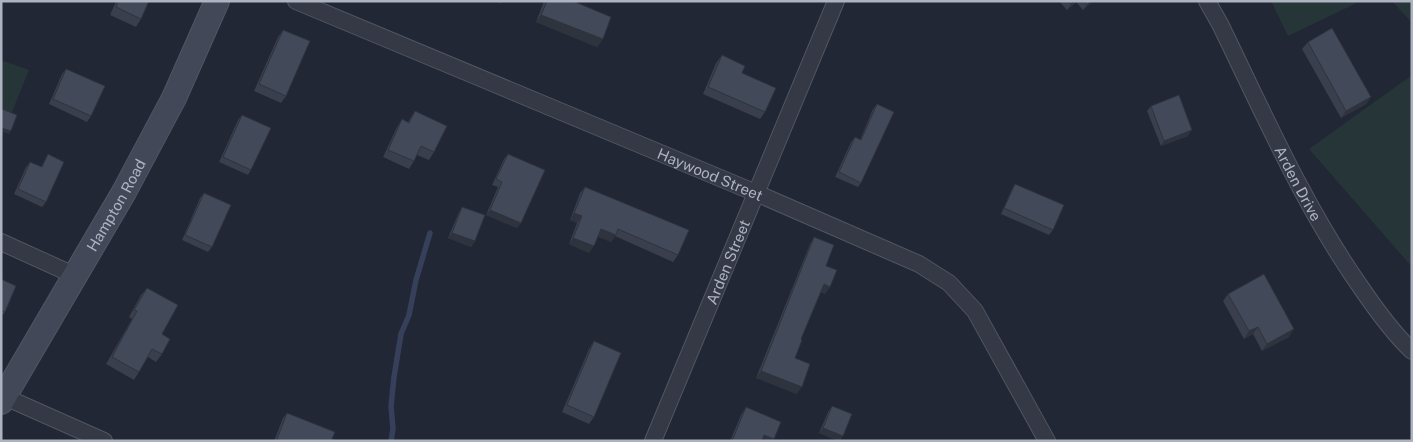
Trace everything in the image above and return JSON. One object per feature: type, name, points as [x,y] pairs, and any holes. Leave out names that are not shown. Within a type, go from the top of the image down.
[{"type":"main road","name":"Hampton Road","points":[[3,399],[124,192],[174,98],[217,1]]},
{"type":"street","name":"Haywood Street","points":[[296,1],[756,193],[919,264],[949,284],[975,311],[1047,441]]},
{"type":"street","name":"Arden Street","points":[[654,441],[836,1]]},
{"type":"street","name":"Arden Drive","points":[[1207,1],[1297,181],[1340,258],[1401,342],[1412,351]]},
{"type":"street","points":[[1,242],[76,276]]},
{"type":"street","points":[[3,399],[104,441]]},
{"type":"shaded area","points":[[1271,1],[1361,1],[1288,36]]},
{"type":"shaded area","points":[[1392,1],[1412,1],[1412,23]]},
{"type":"shaded area","points":[[1,60],[29,70],[1,139]]},
{"type":"shaded area","points":[[1412,75],[1412,267],[1309,149]]},
{"type":"building","points":[[118,1],[149,1],[141,19],[116,7]]},
{"type":"building","points":[[547,1],[573,1],[611,17],[603,39],[541,15]]},
{"type":"building","points":[[1332,28],[1371,97],[1346,111],[1308,42]]},
{"type":"building","points":[[283,30],[310,41],[286,96],[259,84]]},
{"type":"building","points":[[722,55],[745,66],[742,73],[776,88],[765,112],[708,87]]},
{"type":"building","points":[[66,69],[105,86],[91,116],[53,99]]},
{"type":"building","points":[[1179,95],[1192,130],[1164,141],[1151,106]]},
{"type":"building","points":[[877,104],[894,112],[861,183],[839,172],[855,137],[861,140]]},
{"type":"building","points":[[2,109],[17,115],[11,131],[1,128]]},
{"type":"building","points":[[415,111],[447,126],[434,152],[421,146],[414,161],[388,150],[402,119],[409,123]]},
{"type":"building","points":[[242,115],[271,128],[251,170],[223,157]]},
{"type":"building","points":[[48,154],[64,162],[46,202],[18,189],[30,162],[42,167]]},
{"type":"building","points":[[508,154],[545,170],[521,223],[490,210],[502,182],[496,179]]},
{"type":"building","points":[[1015,184],[1064,205],[1053,230],[1004,208]]},
{"type":"building","points":[[585,187],[689,230],[678,255],[618,229],[616,235],[601,229],[594,246],[573,238],[582,216],[574,213]]},
{"type":"building","points":[[204,193],[231,205],[212,247],[185,235]]},
{"type":"building","points":[[462,207],[485,215],[475,241],[452,233]]},
{"type":"building","points":[[814,237],[834,245],[826,266],[837,270],[830,287],[824,284],[795,358],[810,364],[802,387],[761,371]]},
{"type":"building","points":[[1264,274],[1294,329],[1267,344],[1258,327],[1249,331],[1228,294]]},
{"type":"building","points":[[1,279],[16,286],[5,312],[1,310]]},
{"type":"building","points":[[147,288],[178,305],[162,334],[170,339],[162,354],[152,349],[139,372],[112,357],[137,311],[134,310]]},
{"type":"building","points":[[594,341],[621,353],[594,417],[567,405]]},
{"type":"building","points":[[832,406],[852,414],[843,436],[823,428]]},
{"type":"building","points":[[746,407],[781,422],[774,439],[764,435],[762,441],[732,441]]},
{"type":"building","points":[[287,413],[335,432],[332,439],[337,441],[280,441],[277,439]]},
{"type":"waterway","points":[[391,441],[393,429],[391,406],[401,334],[409,315],[416,280],[430,233]]}]
